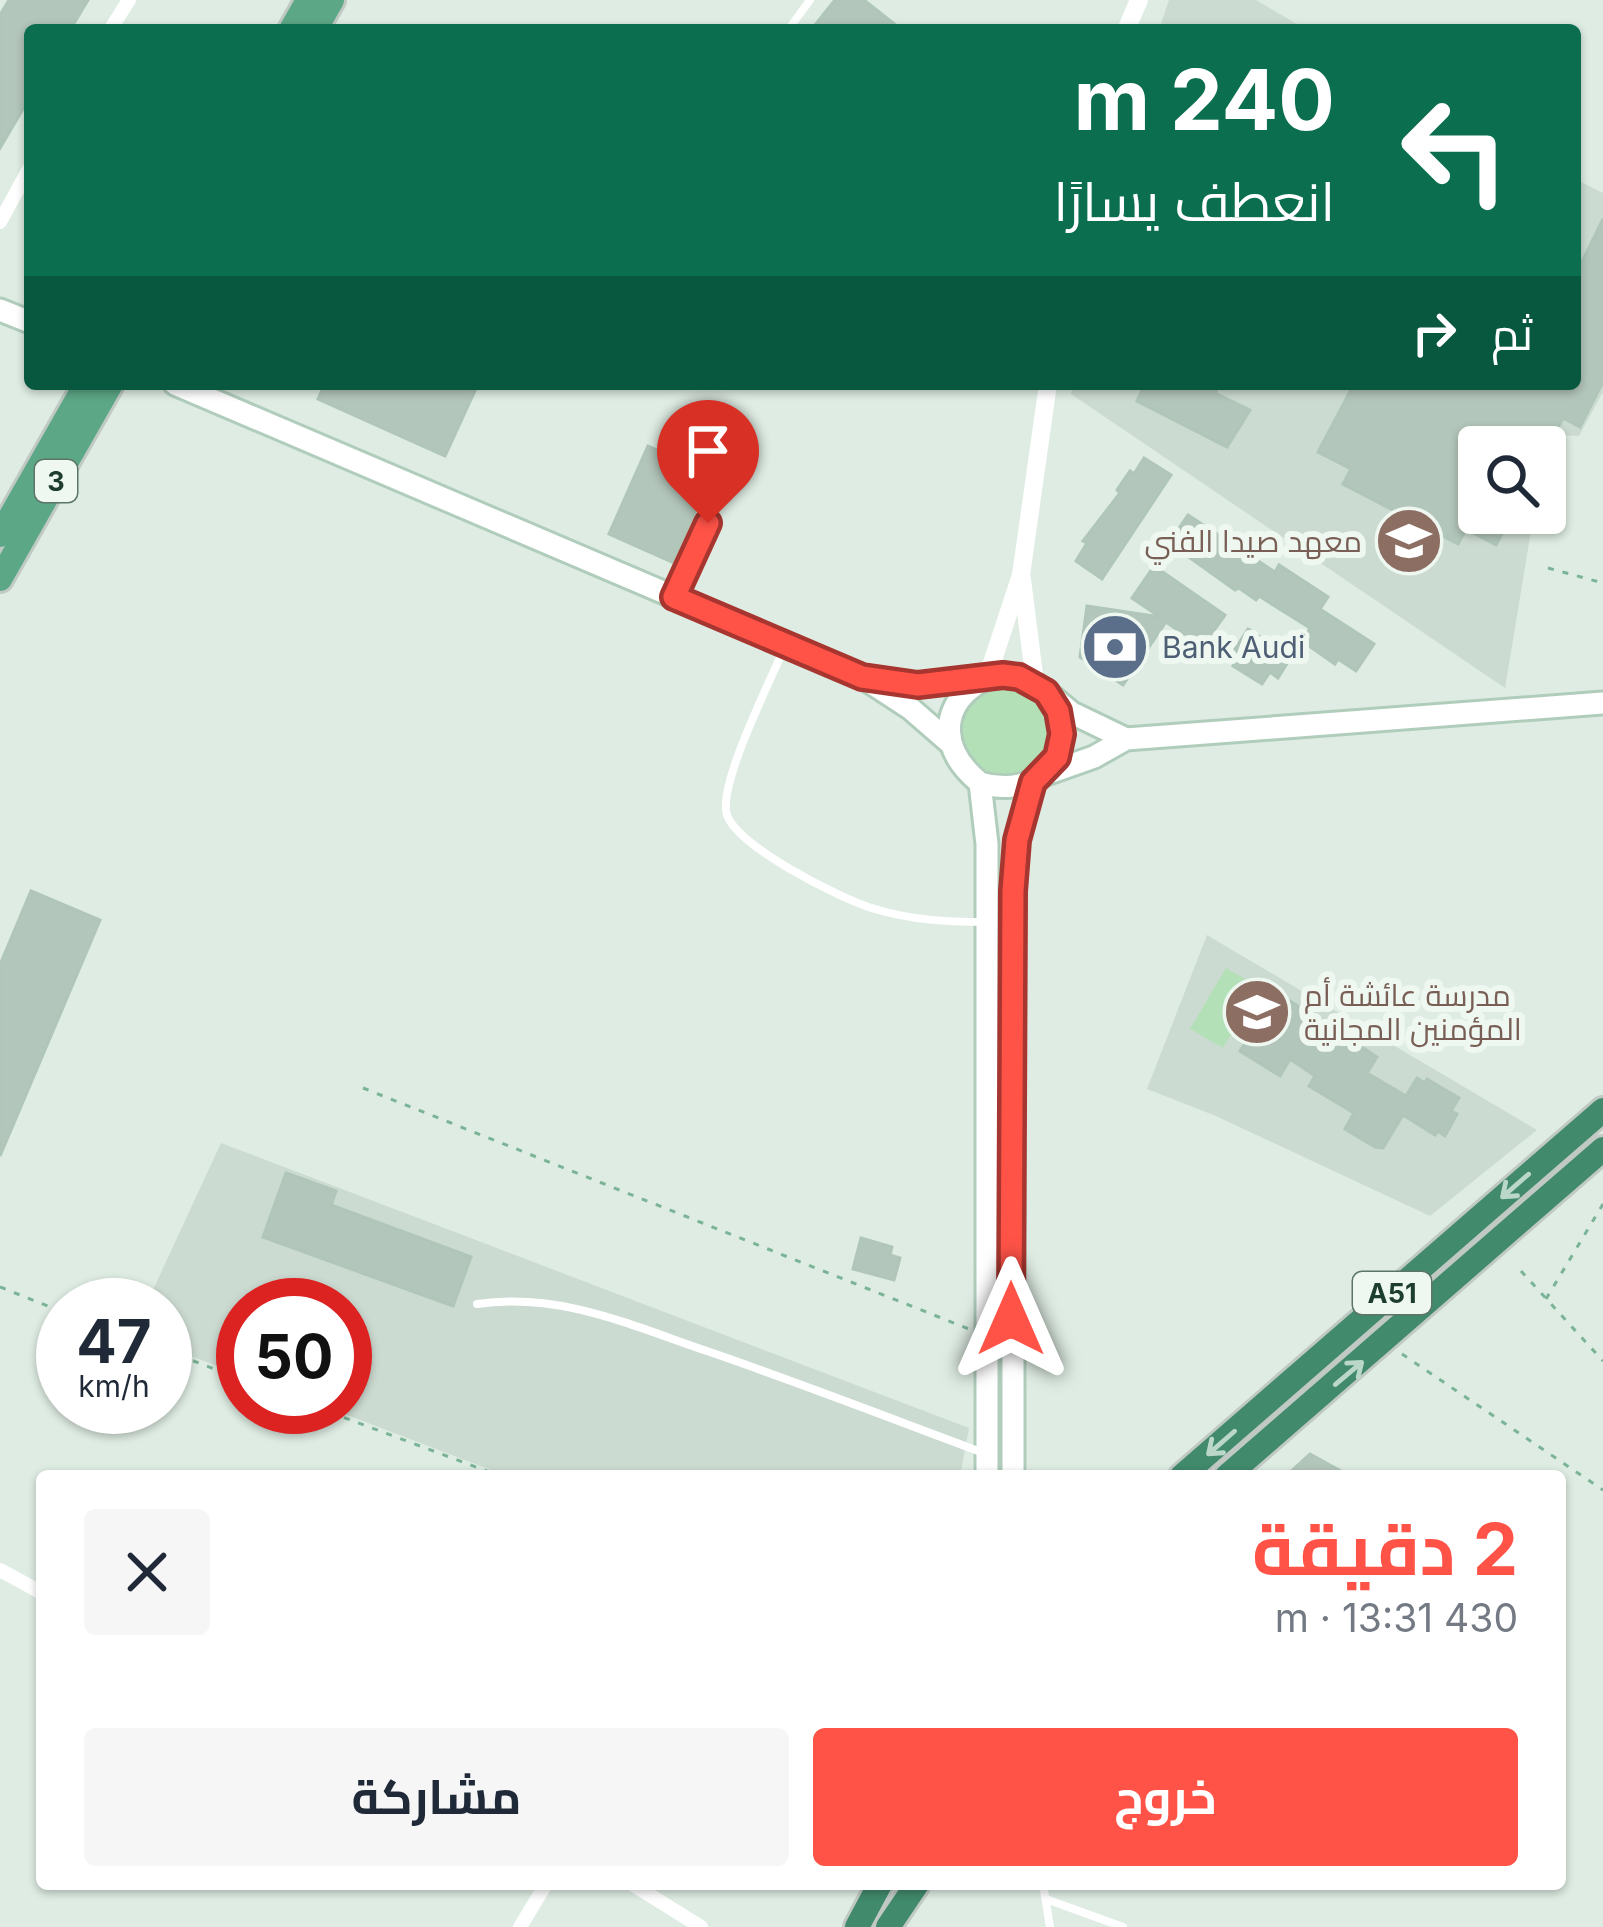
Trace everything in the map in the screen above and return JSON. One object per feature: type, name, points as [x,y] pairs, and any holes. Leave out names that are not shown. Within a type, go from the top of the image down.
[{"type":"highway","name":"A51","points":[[1189,1470],[1603,1110]]},
{"type":"highway","name":"A51","points":[[1235,1470],[1603,1149]]},
{"type":"highway","points":[[857,1927],[877,1890]]},
{"type":"highway","points":[[888,1927],[912,1890]]},
{"type":"main road","name":"3","points":[[0,579],[83,390]]},
{"type":"main road","name":"3","points":[[0,535],[32,500],[108,390]]},
{"type":"main road","points":[[189,390],[862,677],[911,709],[949,742],[960,766],[980,783],[1016,788],[1126,739],[1603,704]]},
{"type":"main road","points":[[862,677],[918,685],[1019,677],[1072,713],[1126,739]]},
{"type":"main road","points":[[949,742],[950,718],[962,695],[984,679]]},
{"type":"main road","points":[[1013,1470],[1013,891],[1017,840],[1038,779],[1057,757],[1062,734],[1058,711],[1040,688]]},
{"type":"main road","points":[[980,783],[987,844],[987,1465]]},
{"type":"street","points":[[0,222],[24,178]]},
{"type":"street","points":[[984,679],[1021,575],[1047,390]]},
{"type":"street","points":[[1021,575],[1040,688]]},
{"type":"street","points":[[0,1570],[36,1590]]},
{"type":"street","points":[[520,1927],[542,1890]]},
{"type":"street","points":[[642,1890],[701,1927]]},
{"type":"lane","points":[[674,597],[742,448]]},
{"type":"lane","points":[[786,645],[729,782],[726,810],[733,830],[757,851],[873,909],[939,922],[987,922]]},
{"type":"lane","points":[[477,1304],[517,1298],[578,1307],[763,1370],[987,1465]]},
{"type":"lane","points":[[1044,1890],[1050,1927]]},
{"type":"lane","points":[[1046,1899],[1124,1927]]},
{"type":"path","points":[[1548,568],[1603,583]]},
{"type":"path","points":[[363,1088],[987,1336]]},
{"type":"path","points":[[1546,1299],[1603,1204]]},
{"type":"path","points":[[1521,1271],[1603,1361]]},
{"type":"path","points":[[0,1287],[36,1301]]},
{"type":"path","points":[[1389,1339],[1404,1356],[1603,1490]]},
{"type":"path","points":[[372,1428],[484,1470]]},
{"type":"shaded area","points":[[1169,0],[1256,0],[1297,24],[1161,24]]},
{"type":"shaded area","name":"معهد صيدا الفني","points":[[1581,182],[1603,193],[1603,392],[1579,436],[1566,435],[1566,426],[1458,426],[1458,534],[1531,534],[1505,688],[1071,394],[1072,390],[1581,390]]},
{"type":"shaded area","name":"مدرسة عائشة أم المؤمنين المجانية","points":[[1207,935],[1537,1130],[1430,1216],[1216,1116],[1147,1089]]},
{"type":"shaded area","points":[[221,1143],[969,1428],[961,1470],[491,1470],[372,1425],[372,1278],[216,1278],[216,1366],[192,1356],[192,1278],[158,1278]]},
{"type":"green space","points":[[1005,684],[1037,698],[1051,730],[1037,762],[1005,776],[973,762],[959,730],[973,698]]},
{"type":"green space","points":[[1226,968],[1259,987],[1223,1048],[1190,1029]]},
{"type":"building","points":[[9,0],[88,0],[74,24],[24,24],[24,107],[0,148],[0,15]]},
{"type":"building","points":[[835,0],[864,0],[894,24],[816,24]]},
{"type":"building","points":[[1603,219],[1603,382],[1580,427],[1563,418],[1559,426],[1458,426],[1458,534],[1463,534],[1458,544],[1343,484],[1351,469],[1318,452],[1351,390],[1581,390],[1581,264]]},
{"type":"building","points":[[322,390],[475,390],[445,456],[318,399]]},
{"type":"building","points":[[1142,390],[1217,390],[1250,410],[1227,447],[1137,401]]},
{"type":"building","points":[[648,446],[712,474],[672,562],[609,534]]},
{"type":"building","points":[[1144,458],[1171,475],[1102,579],[1076,561],[1087,543],[1083,541]]},
{"type":"building","points":[[1188,515],[1275,572],[1279,565],[1328,597],[1320,609],[1374,644],[1356,671],[1338,659],[1335,664],[1302,641],[1310,628],[1259,596],[1256,600],[1235,590],[1169,543]]},
{"type":"building","points":[[1475,534],[1502,534],[1496,545]]},
{"type":"building","points":[[1154,566],[1225,615],[1202,647],[1166,622],[1123,685],[1080,657],[1087,606],[1160,617],[1132,598]]},
{"type":"building","points":[[1248,629],[1291,657],[1278,678],[1270,672],[1262,684],[1233,666],[1229,658]]},
{"type":"building","points":[[31,891],[100,920],[0,1156],[0,965]]},
{"type":"building","points":[[1276,992],[1377,1057],[1367,1073],[1406,1096],[1417,1078],[1459,1098],[1451,1111],[1457,1114],[1445,1136],[1403,1115],[1383,1148],[1375,1147],[1345,1129],[1354,1113],[1309,1086],[1315,1076],[1290,1059],[1280,1076],[1240,1051],[1249,1037],[1244,1034]]},
{"type":"building","points":[[286,1173],[336,1191],[331,1205],[471,1257],[453,1306],[263,1237]]},
{"type":"building","points":[[861,1238],[892,1247],[890,1255],[900,1258],[894,1280],[853,1269]]},
{"type":"building","points":[[1310,1454],[1339,1470],[1293,1470]]},
{"type":"place","name":"معهد صيدا الفني","points":[[1409,541]]},
{"type":"place","name":"Bank Audi","points":[[1115,647]]},
{"type":"place","name":"مدرسة عائشة أم المؤمنين المجانية","points":[[1257,1012]]},
{"type":"route","points":[[708,523],[674,597],[862,677],[918,685],[1019,677],[1046,692],[1058,711],[1062,734],[1057,757],[1033,782],[1017,840],[1013,891],[1011,1319]]}]
